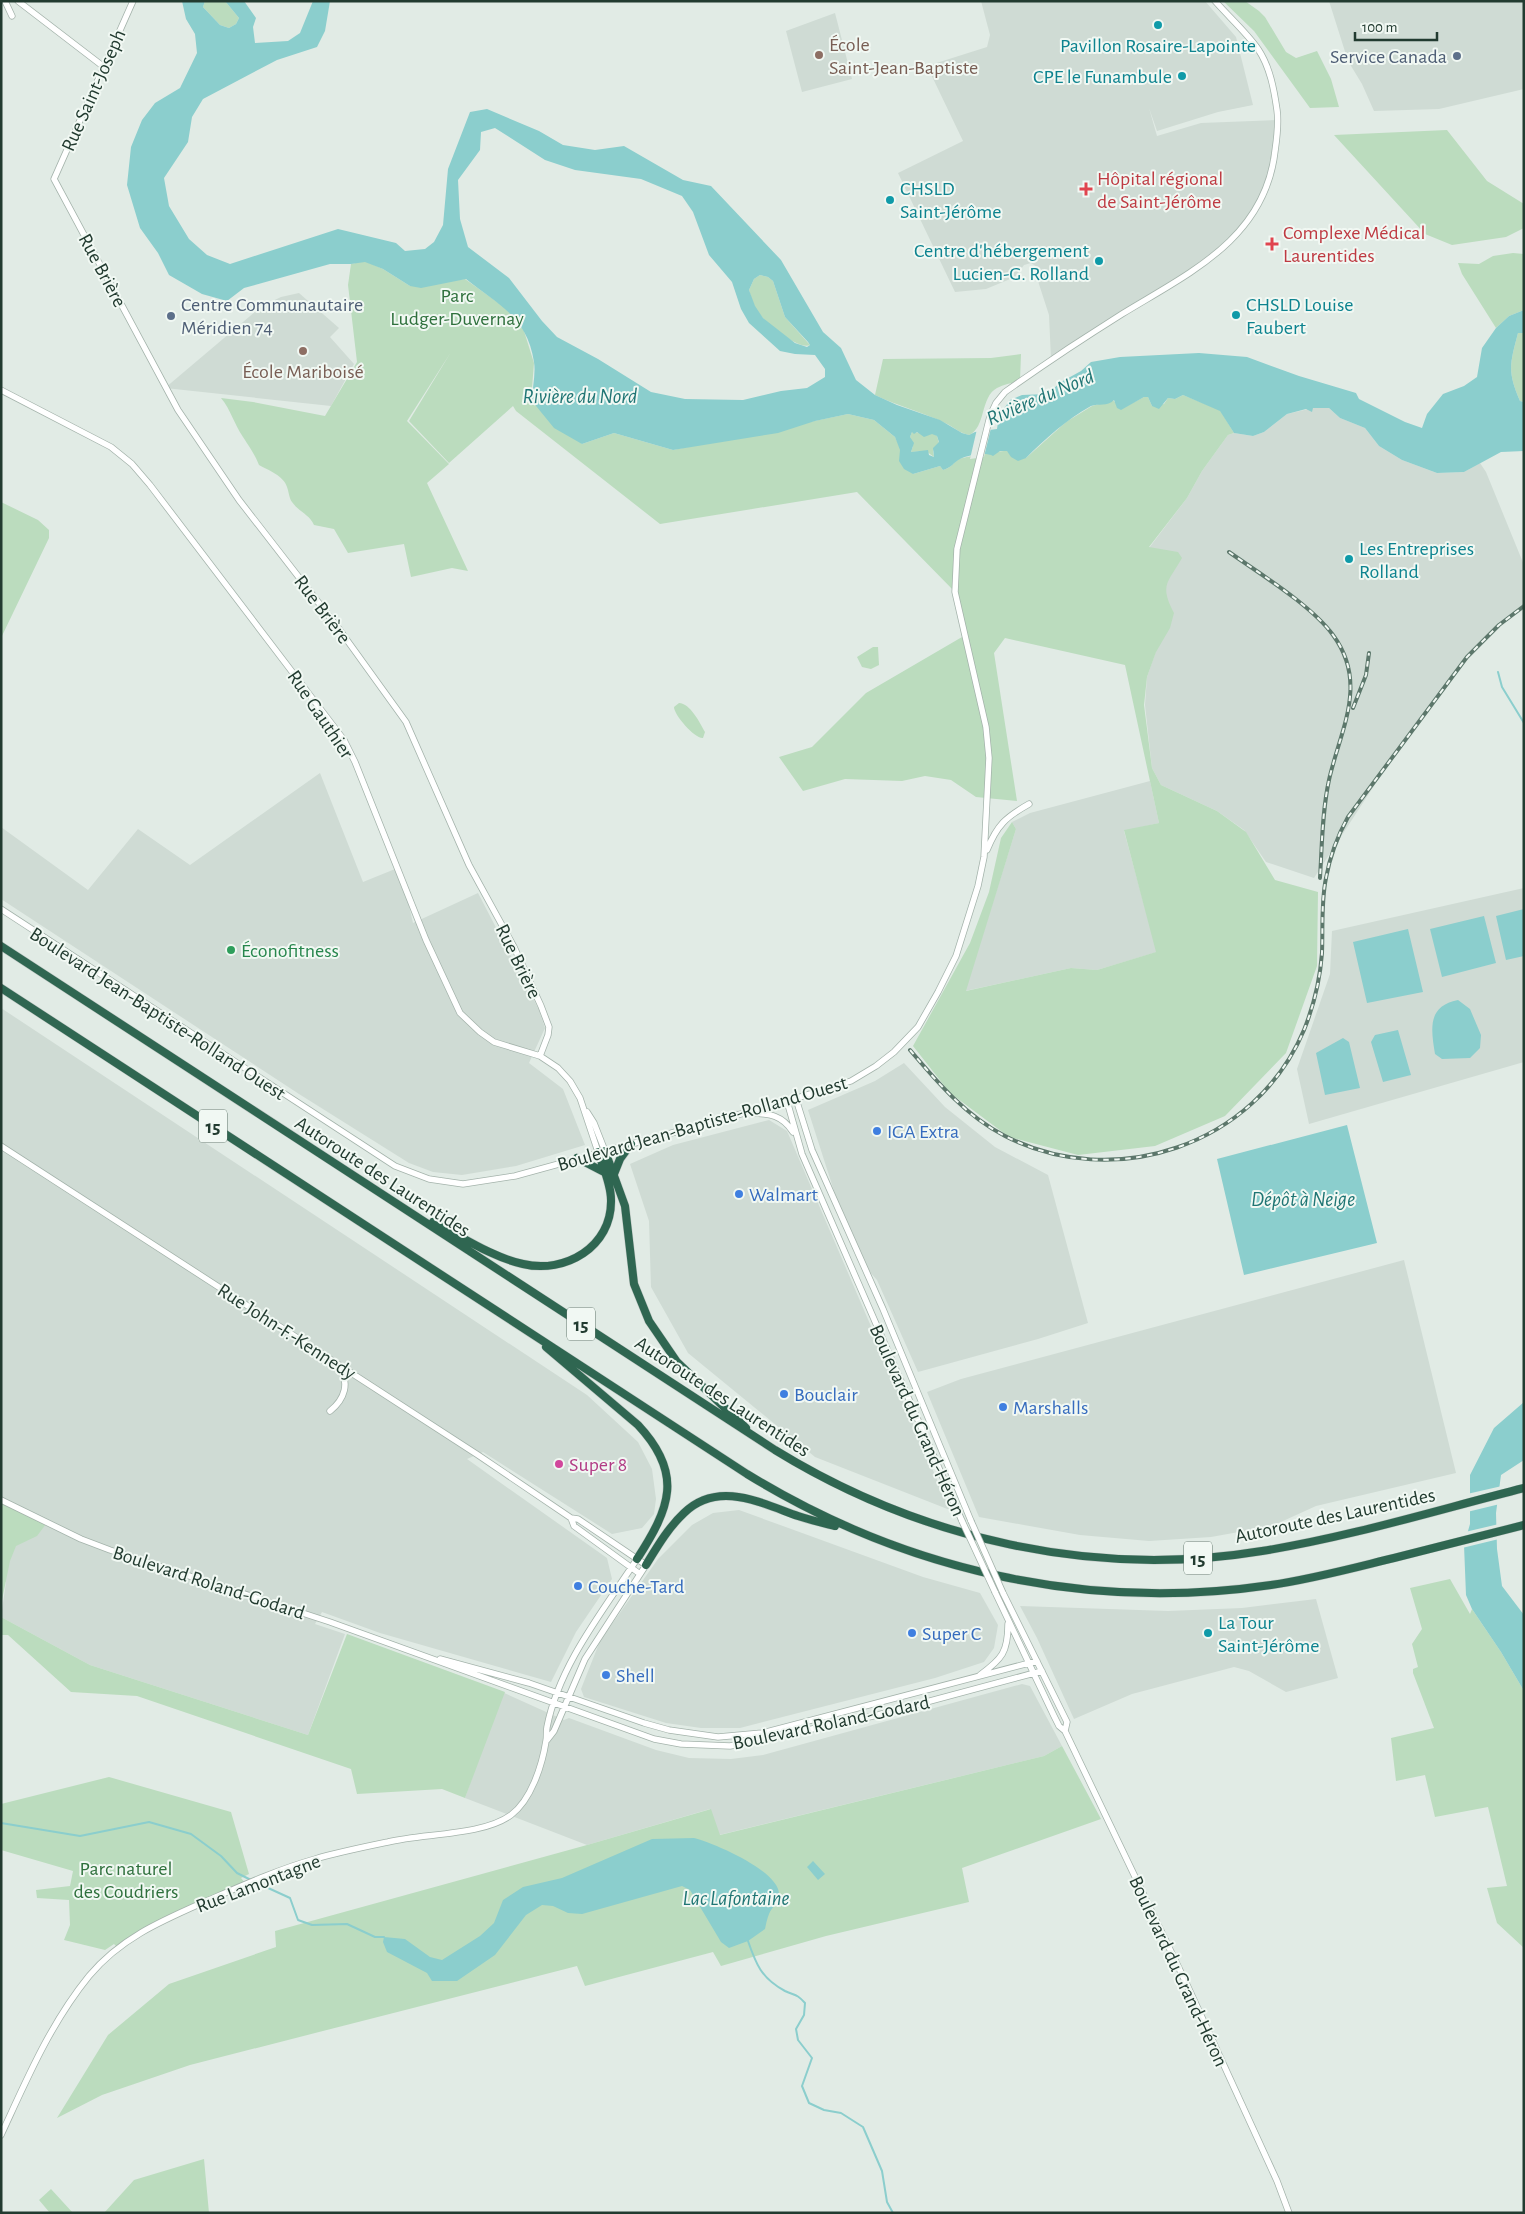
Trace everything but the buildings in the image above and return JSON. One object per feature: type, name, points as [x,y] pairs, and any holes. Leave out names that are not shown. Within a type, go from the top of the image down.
[{"type":"highway","name":"Autoroute des Laurentides","points":[[1,946],[760,1441],[831,1482],[910,1516],[990,1541],[1082,1556],[1159,1560],[1212,1557],[1253,1552],[1306,1542],[1524,1488]]},
{"type":"highway","name":"15","points":[[1,988],[760,1482],[855,1531],[936,1561],[999,1577],[1068,1588],[1143,1594],[1207,1592],[1272,1585],[1329,1574],[1524,1525]]},
{"type":"highway","points":[[614,1174],[620,1159],[631,1144]]},
{"type":"highway","points":[[401,1207],[509,1260],[535,1266],[553,1266],[569,1262],[582,1255],[594,1244],[608,1220],[611,1202],[601,1151]]},
{"type":"highway","points":[[601,1151],[614,1174],[626,1213],[634,1284],[649,1321],[666,1348],[684,1370],[760,1441]]},
{"type":"highway","points":[[577,1158],[604,1172]]},
{"type":"highway","points":[[521,1326],[638,1425],[662,1456],[667,1482],[665,1509],[656,1530],[637,1559]]},
{"type":"highway","points":[[646,1565],[666,1534],[684,1512],[702,1501],[716,1496],[751,1498],[799,1516],[855,1531]]},
{"type":"street","points":[[6,1],[12,16]]},
{"type":"street","points":[[18,1],[104,67]]},
{"type":"street","name":"Rue Saint-Joseph","points":[[54,179],[133,1]]},
{"type":"street","name":"Boulevard Jean-Baptiste-Rolland Ouest","points":[[1,910],[395,1166],[429,1179],[463,1184],[514,1176],[796,1099],[851,1081],[894,1052],[918,1027],[956,956],[978,886],[984,857],[989,758],[988,743],[955,592],[958,549],[977,464],[987,426],[996,402],[1005,392],[1219,252],[1244,227],[1259,206],[1273,173],[1278,129],[1274,92],[1269,72],[1258,49],[1215,1]]},
{"type":"street","name":"Rue Brière","points":[[54,179],[178,410],[239,500],[340,629],[406,722],[469,865],[514,947],[541,1006],[549,1027],[540,1056]]},
{"type":"street","name":"Rue Gauthier","points":[[1,390],[111,447],[132,464],[150,485],[344,740],[355,762],[426,940],[460,1013],[494,1042],[540,1056],[558,1068],[570,1081],[601,1151]]},
{"type":"street","points":[[984,857],[998,828],[1008,816],[1029,804]]},
{"type":"street","name":"Boulevard du Grand-Héron","points":[[796,1099],[812,1150],[883,1309],[971,1521],[1003,1593],[1066,1722],[1065,1731]]},
{"type":"street","name":"Boulevard du Grand-Héron","points":[[787,1101],[796,1138],[962,1521],[1008,1622],[1059,1726],[1065,1731],[1188,1987],[1277,2181],[1289,2213]]},
{"type":"street","points":[[746,1112],[774,1115],[785,1122],[796,1138]]},
{"type":"street","name":"Rue John-F.-Kennedy","points":[[1,1146],[478,1455],[571,1518],[578,1518],[646,1565]]},
{"type":"street","points":[[330,1411],[340,1400],[346,1385],[345,1378],[337,1364]]},
{"type":"street","name":"Boulevard Roland-Godard","points":[[1,1500],[81,1539],[110,1550],[330,1622],[654,1739],[681,1744],[730,1746],[858,1720],[1042,1672]]},
{"type":"street","name":"Rue John-F.-Kennedy","points":[[571,1518],[574,1526],[640,1574]]},
{"type":"street","name":"Rue Lamontagne","points":[[547,1740],[546,1729],[568,1669],[589,1631],[637,1559]]},
{"type":"street","name":"Rue Lamontagne","points":[[1,2135],[42,2047],[68,2004],[91,1974],[118,1948],[149,1926],[258,1879],[315,1859],[395,1840],[480,1828],[510,1816],[525,1803],[547,1740],[554,1731],[585,1659],[646,1565]]},
{"type":"street","points":[[977,1677],[997,1662],[1004,1654],[1008,1639],[1008,1622]]},
{"type":"street","name":"Boulevard Roland-Godard","points":[[421,1655],[470,1666],[568,1696],[644,1723],[695,1735],[718,1737],[762,1733],[1037,1661]]},
{"type":"shaded area","name":"Hôpital régional de Saint-Jérôme","points":[[981,1],[1205,1],[1236,37],[1253,105],[1218,112],[1157,131],[1149,108],[1157,136],[1201,123],[1278,120],[1273,173],[1259,206],[1224,248],[1051,359],[1049,315],[1037,278],[1039,273],[1037,267],[1031,263],[1024,265],[1015,277],[986,289],[955,292],[898,173],[963,141],[927,66],[987,47],[990,35]]},
{"type":"shaded area","points":[[1329,1],[1524,1],[1524,89],[1439,109],[1374,111],[1362,84],[1348,61]]},
{"type":"shaded area","name":"École Saint-Jean-Baptiste","points":[[835,13],[852,79],[802,92],[786,31]]},
{"type":"shaded area","points":[[299,293],[339,328],[330,337],[354,364],[331,406],[165,388],[262,306],[281,297]]},
{"type":"shaded area","points":[[1317,407],[1329,408],[1340,418],[1365,428],[1379,446],[1402,460],[1437,473],[1464,472],[1480,463],[1486,472],[1524,565],[1524,606],[1481,641],[1445,685],[1398,749],[1314,878],[1266,862],[1244,830],[1217,811],[1161,785],[1152,768],[1145,705],[1147,677],[1156,651],[1149,548],[1187,498],[1202,471],[1228,435],[1234,433],[1253,436],[1264,432],[1287,414]]},
{"type":"shaded area","points":[[320,773],[363,882],[400,867],[413,923],[478,893],[539,1010],[545,1028],[529,1063],[563,1089],[585,1145],[516,1166],[462,1175],[433,1172],[409,1163],[299,1094],[1,899],[1,827],[88,890],[138,829],[190,865]]},
{"type":"shaded area","points":[[1150,781],[1159,823],[1124,831],[1157,952],[1097,970],[1071,968],[965,991],[1016,829],[1012,822],[1030,813]]},
{"type":"shaded area","points":[[1524,888],[1524,1062],[1309,1124],[1297,1069],[1330,974],[1332,931]]},
{"type":"shaded area","points":[[1,1008],[587,1395],[638,1442],[652,1469],[656,1499],[654,1514],[642,1528],[612,1534],[483,1452],[467,1459],[607,1558],[612,1579],[576,1632],[551,1682],[380,1633],[322,1612],[315,1624],[345,1634],[308,1735],[90,1665],[1,1617],[6,1582],[1,1580]]},
{"type":"shaded area","points":[[904,1063],[945,1107],[995,1147],[1048,1175],[1088,1323],[1038,1339],[918,1372],[877,1280],[861,1262],[844,1222],[808,1110],[875,1081]]},
{"type":"shaded area","points":[[769,1120],[787,1131],[950,1510],[815,1457],[688,1353],[651,1287],[649,1221],[630,1164],[673,1145]]},
{"type":"shaded area","points":[[1404,1260],[1456,1473],[1316,1506],[1272,1526],[1211,1537],[1149,1541],[1080,1535],[979,1517],[927,1392],[961,1379]]},
{"type":"shaded area","points":[[739,1510],[923,1577],[980,1593],[998,1625],[994,1648],[984,1662],[935,1678],[740,1728],[701,1728],[666,1723],[584,1697],[581,1689],[600,1641],[658,1559],[692,1525],[713,1513]]},
{"type":"shaded area","points":[[1316,1599],[1338,1678],[1286,1692],[1249,1671],[1234,1667],[1132,1694],[1074,1719],[1037,1638],[1020,1606],[1168,1611],[1242,1608]]},
{"type":"shaded area","points":[[1022,1684],[1030,1686],[1062,1746],[1044,1756],[719,1835],[710,1809],[587,1845],[465,1798],[502,1692],[564,1720],[569,1718],[656,1750],[689,1758],[731,1759],[763,1755]]},
{"type":"green space","points":[[205,1],[225,1],[239,18],[236,24],[229,28],[220,25],[203,7]]},
{"type":"green space","points":[[1223,1],[1245,1],[1259,11],[1265,17],[1286,52],[1296,58],[1317,51],[1331,79],[1339,107],[1310,108],[1254,31]]},
{"type":"green space","points":[[1447,130],[1487,181],[1524,204],[1524,228],[1506,237],[1452,245],[1425,234],[1334,135]]},
{"type":"green space","points":[[1513,253],[1524,254],[1524,310],[1509,316],[1496,328],[1462,274],[1458,263],[1479,264],[1493,256]]},
{"type":"green space","name":"Parc Ludger-Duvernay","points":[[365,261],[383,269],[410,286],[465,279],[507,309],[524,331],[534,363],[532,388],[582,444],[614,433],[673,450],[848,414],[874,420],[895,437],[913,474],[940,466],[943,470],[959,459],[991,453],[1007,451],[1026,458],[1066,422],[1092,406],[1113,400],[1121,409],[1144,397],[1148,397],[1152,406],[1164,404],[1168,398],[1175,399],[1183,395],[1220,410],[1234,433],[1228,435],[1202,471],[1187,498],[1149,547],[1178,552],[1182,558],[1167,584],[1167,596],[1174,613],[1170,628],[1156,652],[1147,677],[1144,705],[1152,768],[1161,785],[1217,811],[1246,832],[1275,880],[1318,892],[1317,966],[1286,1053],[1225,1116],[1155,1146],[1078,1155],[1009,1137],[950,1093],[913,1046],[970,943],[989,892],[1001,838],[1012,822],[1016,829],[966,991],[1071,968],[1097,970],[1156,952],[1124,830],[1159,823],[1125,665],[1005,638],[994,653],[1017,801],[976,797],[951,780],[925,776],[902,781],[845,779],[803,791],[779,757],[812,747],[866,693],[962,637],[955,592],[857,492],[660,524],[516,411],[513,406],[449,463],[409,421],[451,352],[407,421],[449,464],[427,483],[468,571],[452,568],[411,577],[404,544],[348,553],[334,529],[314,525],[292,502],[283,480],[259,465],[221,398],[253,402],[325,416],[357,362],[348,285],[351,264]]},
{"type":"green space","points":[[760,275],[768,277],[773,281],[785,317],[810,345],[805,346],[790,340],[767,322],[756,310],[749,290],[754,279]]},
{"type":"green space","points":[[1518,333],[1524,333],[1524,402],[1520,401],[1513,382],[1511,367]]},
{"type":"green space","points":[[1021,354],[1020,381],[997,388],[992,392],[985,405],[978,426],[969,435],[936,419],[875,395],[883,359],[991,358]]},
{"type":"green space","points":[[912,432],[934,434],[937,436],[939,443],[933,451],[934,457],[926,451],[911,452],[913,446],[910,437]]},
{"type":"green space","points":[[1,502],[38,520],[49,530],[49,538],[1,638]]},
{"type":"green space","points":[[873,647],[878,647],[879,665],[871,669],[862,667],[857,657]]},
{"type":"green space","points":[[679,703],[687,706],[694,714],[705,732],[703,738],[690,731],[677,715],[674,707]]},
{"type":"green space","points":[[1,1502],[46,1524],[37,1536],[16,1546],[10,1561],[1,1605]]},
{"type":"green space","points":[[1450,1579],[1470,1614],[1472,1609],[1524,1691],[1524,1948],[1497,1923],[1487,1888],[1507,1886],[1488,1807],[1435,1817],[1425,1775],[1396,1781],[1391,1738],[1434,1728],[1413,1673],[1413,1669],[1418,1667],[1412,1644],[1422,1629],[1410,1588]]},
{"type":"green space","points":[[1,1617],[90,1665],[308,1735],[347,1634],[505,1692],[465,1798],[442,1789],[357,1794],[351,1769],[137,1696],[71,1692],[8,1635],[1,1635]]},
{"type":"green space","points":[[1062,1746],[1101,1819],[962,1868],[969,1902],[826,1936],[721,1966],[713,1952],[585,1986],[577,1966],[190,2065],[102,2095],[57,2118],[108,2035],[169,1984],[276,1947],[275,1931],[711,1809],[720,1835],[1044,1756]]},
{"type":"green space","name":"Parc naturel des Coudriers","points":[[109,1777],[231,1812],[249,1874],[241,1878],[246,1884],[149,1926],[118,1948],[114,1944],[105,1950],[64,1940],[70,1925],[69,1900],[37,1898],[36,1890],[70,1886],[73,1871],[1,1850],[1,1804]]},
{"type":"green space","points":[[204,2159],[209,2213],[104,2213],[134,2180]]},
{"type":"green space","points":[[51,2189],[73,2213],[50,2213],[39,2200]]},
{"type":"water","name":"Rivière du Nord","points":[[182,1],[205,1],[203,7],[220,25],[229,28],[236,24],[239,18],[225,1],[244,1],[256,18],[253,27],[255,43],[288,41],[300,33],[313,1],[330,1],[325,31],[317,47],[277,60],[203,99],[192,117],[188,142],[164,178],[169,206],[189,239],[207,255],[230,264],[338,229],[396,243],[405,251],[425,249],[434,242],[443,225],[448,169],[470,112],[487,109],[539,131],[563,145],[595,150],[624,146],[683,180],[711,186],[781,260],[823,332],[841,348],[856,380],[875,395],[940,420],[962,433],[969,435],[975,432],[997,429],[999,416],[1010,400],[1022,395],[1047,394],[1091,362],[1120,357],[1199,353],[1247,357],[1299,376],[1356,393],[1359,399],[1405,422],[1422,428],[1427,414],[1443,394],[1464,386],[1477,377],[1482,348],[1496,328],[1509,316],[1524,310],[1524,333],[1518,333],[1511,367],[1516,391],[1520,401],[1524,402],[1524,451],[1501,452],[1464,472],[1437,473],[1402,460],[1379,446],[1365,428],[1340,418],[1329,408],[1313,408],[1312,412],[1306,409],[1287,414],[1264,432],[1253,436],[1234,433],[1220,411],[1183,395],[1175,399],[1168,398],[1159,409],[1152,406],[1148,397],[1144,397],[1121,410],[1117,408],[1114,400],[1106,404],[1091,406],[1073,417],[1026,458],[1018,461],[1011,457],[1007,451],[1000,451],[993,456],[982,454],[963,458],[943,470],[940,466],[913,474],[904,469],[899,461],[900,450],[895,437],[874,420],[848,414],[815,421],[778,433],[673,450],[614,433],[582,444],[554,428],[532,401],[534,362],[525,333],[518,322],[500,305],[466,279],[421,288],[410,286],[383,269],[365,262],[330,264],[244,288],[227,301],[202,294],[169,275],[158,253],[140,228],[127,185],[131,147],[142,120],[155,103],[180,88],[197,53],[195,34],[186,19]],"holes":[[[495,128],[545,160],[575,170],[641,179],[682,196],[693,212],[709,255],[732,282],[741,309],[749,323],[780,351],[815,355],[825,369],[825,377],[807,388],[781,391],[743,400],[685,399],[651,392],[598,359],[557,337],[542,321],[509,278],[468,247],[460,219],[458,180],[480,150],[481,132]],[[760,275],[768,277],[773,281],[785,317],[810,345],[807,347],[795,343],[763,318],[755,306],[749,290],[754,279]],[[912,432],[914,434],[917,432],[924,437],[932,434],[937,436],[939,442],[933,448],[934,457],[929,455],[928,450],[911,452],[914,443],[910,437]]]},
{"type":"water","points":[[1524,909],[1524,956],[1506,960],[1496,916]]},
{"type":"water","points":[[1484,916],[1496,963],[1442,977],[1430,929]]},
{"type":"water","points":[[1408,929],[1423,992],[1367,1003],[1353,942]]},
{"type":"water","points":[[1458,1000],[1470,1009],[1481,1035],[1480,1048],[1470,1058],[1442,1059],[1435,1054],[1433,1020],[1441,1007]]},
{"type":"water","points":[[1398,1030],[1411,1075],[1383,1082],[1371,1042],[1375,1035]]},
{"type":"water","points":[[1343,1038],[1349,1042],[1360,1088],[1325,1095],[1316,1053]]},
{"type":"water","name":"Dépôt à Neige","points":[[1347,1125],[1377,1243],[1244,1275],[1217,1159]]},
{"type":"water","points":[[1524,1402],[1524,1460],[1501,1475],[1496,1513],[1497,1549],[1502,1586],[1524,1615],[1524,1691],[1472,1609],[1466,1595],[1464,1545],[1470,1524],[1470,1475],[1494,1428]]},
{"type":"water","name":"Lac Lafontaine","points":[[694,1838],[744,1859],[769,1876],[776,1885],[779,1897],[769,1914],[765,1929],[748,1941],[729,1948],[721,1942],[690,1890],[682,1886],[582,1914],[568,1913],[553,1906],[542,1905],[526,1915],[495,1955],[457,1981],[432,1981],[427,1973],[387,1952],[383,1942],[384,1937],[405,1939],[430,1957],[442,1960],[480,1936],[494,1923],[503,1900],[523,1887],[562,1878],[652,1839]]},
{"type":"water","points":[[813,1861],[825,1874],[818,1880],[807,1867]]},
{"type":"pier","points":[[991,428],[984,457],[970,459],[977,429]]},
{"type":"pier","points":[[1502,1486],[1500,1504],[1467,1512],[1467,1494]]},
{"type":"pier","points":[[1499,1524],[1499,1539],[1462,1548],[1465,1532]]},
{"type":"waterway","points":[[1498,672],[1502,687],[1524,723]]},
{"type":"waterway","points":[[1,1823],[80,1836],[149,1822],[191,1834],[221,1856],[237,1873],[251,1880]]},
{"type":"waterway","points":[[255,1882],[290,1898],[298,1920],[312,1925],[347,1924],[375,1937],[384,1937]]},
{"type":"waterway","points":[[748,1941],[757,1964],[765,1976],[777,1986],[797,1996],[805,2003],[804,2015],[796,2029],[798,2040],[812,2058],[802,2086],[809,2103],[824,2110],[841,2113],[863,2127],[882,2171],[887,2202],[893,2213]]},
{"type":"railway","points":[[1229,552],[1312,612],[1333,635],[1344,653],[1349,671],[1349,707],[1329,780],[1325,804],[1320,878]]},
{"type":"railway","points":[[910,1050],[953,1098],[978,1119],[1005,1136],[1047,1152],[1091,1159],[1135,1158],[1177,1148],[1217,1129],[1252,1103],[1282,1070],[1304,1030],[1314,1002],[1320,973],[1324,887],[1334,847],[1348,817],[1467,657],[1499,625],[1524,606]]},
{"type":"railway","points":[[1353,708],[1366,675],[1369,653]]},
{"type":"place","name":"Pavillon Rosaire-Lapointe","points":[[1158,25]]},
{"type":"place","name":"École Saint-Jean-Baptiste","points":[[819,55]]},
{"type":"place","name":"Service Canada","points":[[1457,56]]},
{"type":"place","name":"CPE le Funambule","points":[[1182,76]]},
{"type":"place","name":"Hôpital régional de Saint-Jérôme","points":[[1086,189]]},
{"type":"place","name":"CHSLD Saint-Jérôme","points":[[890,200]]},
{"type":"place","name":"Complexe Médical Laurentides","points":[[1272,244]]},
{"type":"place","name":"Centre d'hébergement Lucien-G. Rolland","points":[[1099,261]]},
{"type":"place","name":"CHSLD Louise Faubert","points":[[1236,315]]},
{"type":"place","name":"Centre Communautaire Méridien 74","points":[[171,316]]},
{"type":"place","name":"École Mariboisé","points":[[303,351]]},
{"type":"place","name":"Les Entreprises Rolland","points":[[1349,559]]},
{"type":"place","name":"Éconofitness","points":[[231,950]]},
{"type":"place","name":"IGA Extra","points":[[877,1131]]},
{"type":"place","name":"Walmart","points":[[739,1194]]},
{"type":"place","name":"Bouclair","points":[[784,1394]]},
{"type":"place","name":"Marshalls","points":[[1003,1407]]},
{"type":"place","name":"Super 8","points":[[559,1464]]},
{"type":"place","name":"Couche-Tard","points":[[578,1586]]},
{"type":"place","name":"Super C","points":[[912,1633]]},
{"type":"place","name":"La Tour Saint-Jérôme","points":[[1208,1633]]},
{"type":"place","name":"Shell","points":[[606,1675]]}]
